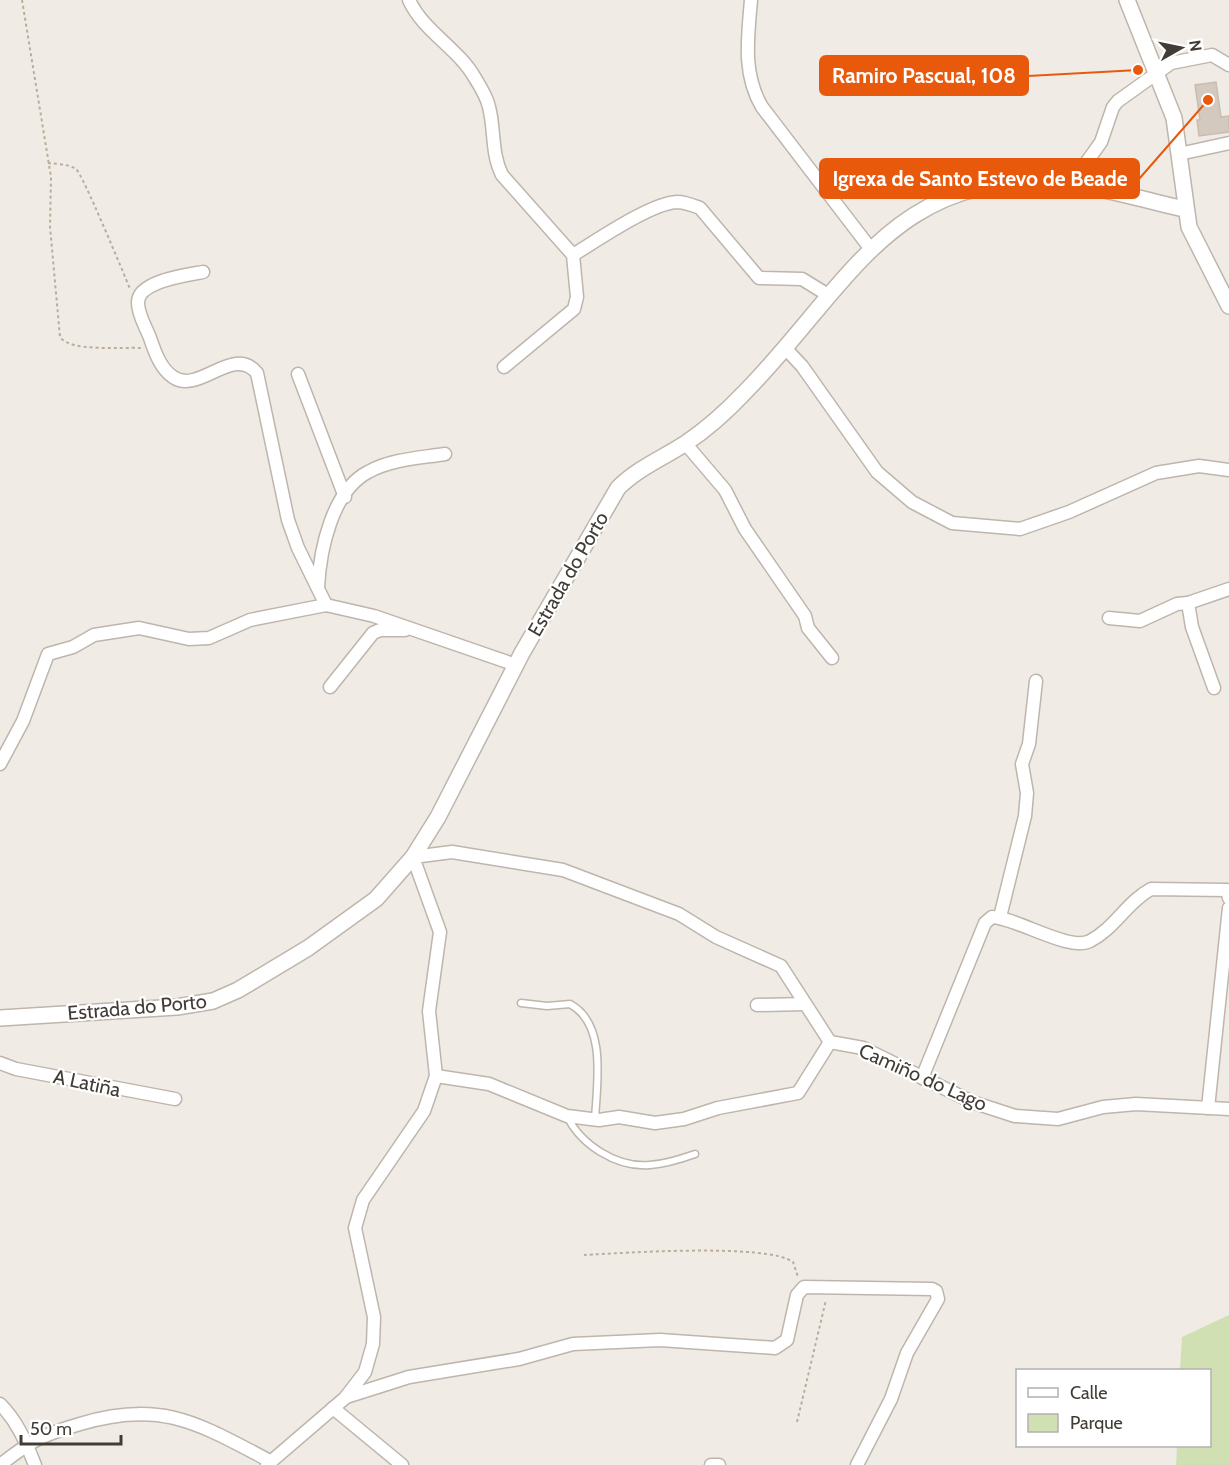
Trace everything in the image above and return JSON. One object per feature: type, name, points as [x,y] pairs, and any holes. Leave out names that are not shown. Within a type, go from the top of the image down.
[{"type":"street","points":[[409,0],[414,11],[465,61],[476,79],[489,106],[496,163],[502,175],[573,255],[577,297],[574,309],[504,368]]},
{"type":"street","points":[[751,0],[748,68],[752,90],[762,107],[870,249]]},
{"type":"street","points":[[1127,0],[1172,112],[1184,209],[1193,236],[1229,306]]},
{"type":"street","points":[[1071,184],[1101,142],[1113,107],[1170,63],[1212,55],[1229,65]]},
{"type":"street","points":[[1179,154],[1229,143]]},
{"type":"street","name":"Estrada do Porto","points":[[0,1018],[177,1007],[213,1001],[256,980],[361,912],[390,885],[413,857],[438,817],[516,665],[618,488],[634,473],[685,443],[728,410],[785,348],[828,295],[889,231],[916,213],[961,193],[1015,183],[1071,184],[1184,209]]},
{"type":"street","points":[[573,255],[623,225],[666,204],[687,203],[700,208],[759,278],[802,279],[828,295]]},
{"type":"street","points":[[203,272],[150,286],[144,290],[138,301],[155,351],[163,368],[180,380],[189,380],[240,363],[247,364],[257,373],[288,520],[298,548],[326,605]]},
{"type":"street","points":[[785,348],[802,366],[877,472],[912,502],[952,523],[1020,529],[1069,512],[1156,473],[1199,465],[1229,470]]},
{"type":"street","points":[[298,374],[345,497]]},
{"type":"street","points":[[685,443],[725,490],[751,538],[805,616],[808,628],[832,658]]},
{"type":"street","points":[[318,587],[320,553],[325,534],[345,497],[361,477],[392,463],[445,454]]},
{"type":"street","points":[[1109,618],[1140,621],[1178,604],[1188,603],[1229,589]]},
{"type":"street","points":[[1188,603],[1192,627],[1214,688]]},
{"type":"street","points":[[0,764],[23,721],[43,660],[54,650],[73,646],[94,635],[140,627],[189,639],[209,638],[250,620],[326,605],[374,616],[516,665]]},
{"type":"street","points":[[330,687],[373,633],[380,630],[412,630]]},
{"type":"street","points":[[1000,917],[1025,816],[1027,793],[1023,764],[1029,744],[1036,681]]},
{"type":"street","points":[[0,1465],[40,1436],[106,1416],[150,1413],[208,1429],[268,1463],[345,1398],[365,1372],[374,1344],[374,1317],[355,1228],[363,1200],[424,1111],[436,1076],[429,1011],[440,932],[413,857],[452,852],[563,870],[679,914],[716,937],[782,966],[830,1042],[798,1093],[655,1123],[619,1117],[595,1119],[567,1116],[489,1084],[436,1076]]},
{"type":"street","points":[[922,1078],[985,923],[992,917],[1000,917],[1080,944],[1089,942],[1098,936],[1140,895],[1151,890],[1173,888],[1227,890],[1229,898]]},
{"type":"street","points":[[1208,1108],[1229,908]]},
{"type":"street","points":[[757,1005],[806,1004]]},
{"type":"street","name":"Camiño do Lago","points":[[830,1042],[863,1048],[972,1102],[1015,1116],[1058,1119],[1103,1107],[1136,1104],[1229,1109]]},
{"type":"street","name":"A Latiña","points":[[0,1063],[16,1069],[175,1098]]},
{"type":"street","points":[[345,1398],[409,1377],[519,1359],[573,1344],[660,1340],[775,1348],[786,1340],[800,1289],[810,1285],[932,1289],[936,1291],[938,1299],[907,1353],[891,1400],[857,1465]]},
{"type":"street","points":[[0,1404],[28,1444],[35,1465]]},
{"type":"street","points":[[333,1408],[402,1465]]},
{"type":"street","points":[[711,1465],[719,1465]]},
{"type":"lane","points":[[521,1003],[547,1006],[570,1004],[586,1017],[594,1038],[597,1073],[595,1119]]},
{"type":"lane","points":[[567,1116],[572,1126],[588,1142],[609,1156],[648,1166],[695,1154]]},
{"type":"path","points":[[22,0],[52,187],[50,236],[60,337],[70,346],[108,346],[155,351]]},
{"type":"path","points":[[48,163],[68,165],[78,171],[132,296],[138,301]]},
{"type":"path","points":[[584,1255],[716,1251],[780,1255],[793,1262],[800,1289]]},
{"type":"path","points":[[797,1422],[829,1287]]},
{"type":"green space","points":[[1229,1315],[1229,1465],[1176,1465],[1177,1447],[1211,1447],[1211,1369],[1180,1369],[1182,1337]]},
{"type":"building","points":[[1216,82],[1221,117],[1229,116],[1229,132],[1199,136],[1197,120],[1200,120],[1195,85]]},
{"type":"place","name":"Ramiro Pascual, 108","points":[[1138,70]]},
{"type":"place","name":"Igrexa de Santo Estevo de Beade","points":[[1208,100]]}]
